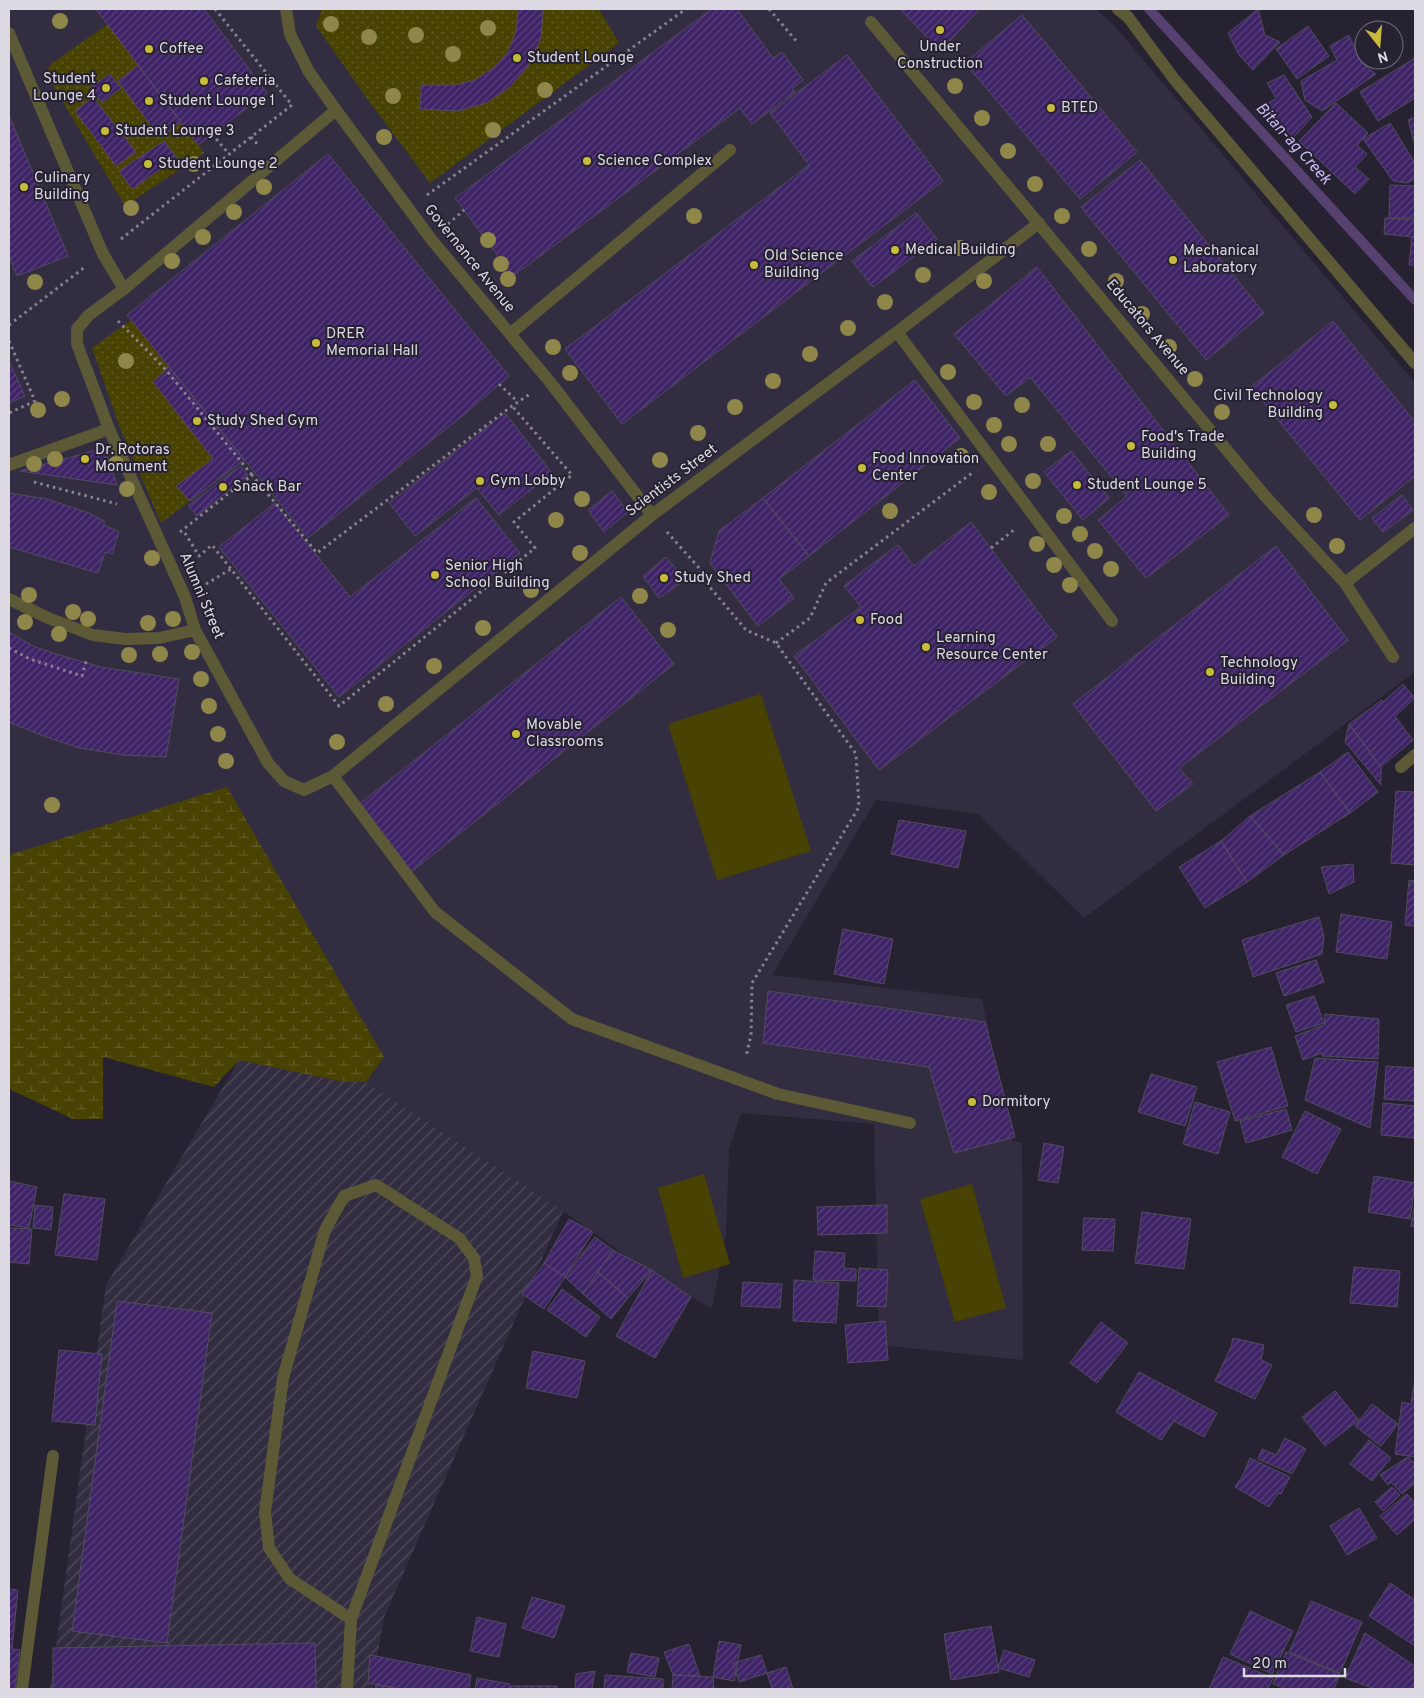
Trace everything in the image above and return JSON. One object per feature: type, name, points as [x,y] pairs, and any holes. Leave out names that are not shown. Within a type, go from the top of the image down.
[{"type":"street","name":"Governance Avenue","points":[[286,9],[290,34],[309,72],[336,110],[431,239],[550,382],[652,515]]},
{"type":"street","points":[[1118,9],[1128,17],[1174,79],[1415,363]]},
{"type":"street","name":"Educators Avenue","points":[[872,22],[1265,496],[1345,583],[1394,657]]},
{"type":"street","points":[[9,33],[103,254],[124,289]]},
{"type":"street","points":[[103,304],[124,289],[336,110]]},
{"type":"street","points":[[510,334],[730,150]]},
{"type":"street","name":"Scientists Street","points":[[333,776],[652,515],[1039,223]]},
{"type":"street","name":"Alumni Street","points":[[103,304],[88,315],[77,329],[77,344],[109,429],[163,546],[195,630],[268,763],[284,781],[304,790],[333,776]]},
{"type":"street","points":[[897,332],[1112,621]]},
{"type":"street","points":[[9,465],[109,429]]},
{"type":"street","points":[[1345,583],[1415,528]]},
{"type":"street","points":[[9,599],[48,618],[93,635],[126,639],[159,638],[195,630]]},
{"type":"street","points":[[1401,767],[1415,754]]},
{"type":"street","points":[[333,776],[435,912],[572,1019],[778,1094],[910,1123]]},
{"type":"street","points":[[347,1689],[351,1619],[478,1276],[474,1258],[459,1238],[376,1185],[344,1196],[325,1230],[284,1378],[265,1512],[269,1548],[290,1579],[351,1619]]},
{"type":"street","points":[[22,1689],[53,1456]]},
{"type":"path","points":[[9,325],[103,254],[292,105],[215,9]]},
{"type":"path","points":[[408,208],[686,9]]},
{"type":"path","points":[[769,9],[798,43]]},
{"type":"path","points":[[212,134],[229,154]]},
{"type":"path","points":[[103,304],[166,370],[317,553],[512,406],[550,382]]},
{"type":"path","points":[[9,341],[35,401],[9,413]]},
{"type":"path","points":[[499,384],[518,402]]},
{"type":"path","points":[[183,530],[199,556],[212,545],[339,706],[535,548],[514,522],[572,475],[512,406]]},
{"type":"path","points":[[776,643],[810,618],[826,583],[992,458]]},
{"type":"path","points":[[163,546],[252,475]]},
{"type":"path","points":[[27,480],[147,512]]},
{"type":"path","points":[[991,548],[1033,514]]},
{"type":"path","points":[[652,515],[700,569],[704,579],[746,630],[776,643],[856,754],[859,807],[752,983],[751,1035],[741,1080]]},
{"type":"path","points":[[184,597],[231,569]]},
{"type":"path","points":[[9,648],[30,659],[82,676],[93,635]]},
{"type":"shaded area","points":[[9,9],[1095,9],[1114,25],[1415,383],[1415,672],[1084,918],[978,814],[876,800],[772,975],[982,999],[1012,1141],[1022,1143],[1023,1360],[879,1345],[874,1124],[741,1113],[729,1150],[726,1234],[712,1309],[629,1258],[563,1211],[366,1082],[384,1057],[9,855]]},
{"type":"shaded area","points":[[239,1060],[344,1082],[366,1082],[563,1211],[384,1617],[372,1689],[50,1689],[106,1285]]},
{"type":"green space","points":[[322,9],[599,9],[619,43],[430,183],[316,26]]},
{"type":"green space","points":[[108,24],[204,153],[125,206],[48,77],[48,69],[51,64]]},
{"type":"green space","points":[[131,320],[244,460],[161,523],[120,428],[92,348]]},
{"type":"green space","points":[[761,694],[811,851],[717,880],[668,724]]},
{"type":"green space","points":[[227,787],[384,1057],[366,1082],[344,1082],[239,1060],[214,1087],[103,1057],[103,1119],[73,1119],[9,1089],[9,855]]},
{"type":"green space","points":[[704,1174],[730,1264],[683,1278],[658,1188]]},
{"type":"green space","points":[[972,1184],[1006,1308],[955,1322],[920,1199]]},
{"type":"building","name":"Cafeteria","points":[[96,9],[204,9],[267,93],[198,145]]},
{"type":"building","name":"Student Lounge","points":[[518,9],[543,10],[541,38],[529,65],[510,87],[486,103],[458,111],[420,109],[421,85],[455,85],[475,80],[493,68],[508,52],[516,32]]},
{"type":"building","name":"Science Complex","points":[[712,9],[737,9],[773,58],[782,52],[803,80],[792,88],[795,92],[752,124],[740,108],[513,276],[455,198]]},
{"type":"building","name":"Under Construction","points":[[900,9],[980,9],[940,51]]},
{"type":"building","points":[[1258,9],[1265,35],[1280,42],[1253,70],[1239,55],[1228,33]]},
{"type":"building","name":"BTED","points":[[1022,15],[1137,152],[1080,199],[965,63]]},
{"type":"building","points":[[1308,26],[1329,56],[1297,79],[1276,49]]},
{"type":"building","points":[[1349,35],[1354,46],[1354,70],[1371,70],[1376,74],[1322,111],[1305,100],[1301,81],[1337,60],[1330,46]]},
{"type":"building","name":"Old Science Building","points":[[847,55],[943,181],[622,424],[565,349],[809,165],[770,113]]},
{"type":"building","points":[[1415,58],[1415,98],[1378,121],[1360,92],[1396,70],[1404,70],[1404,65]]},
{"type":"building","name":"Student Lounge 1","points":[[138,65],[181,122],[160,138],[118,81]]},
{"type":"building","name":"Student Lounge 4","points":[[110,74],[121,88],[102,103],[90,88]]},
{"type":"building","points":[[1284,75],[1312,117],[1293,138],[1266,105],[1276,98],[1267,83]]},
{"type":"building","name":"Student Lounge 3","points":[[93,97],[136,152],[116,166],[75,111]]},
{"type":"building","points":[[1336,103],[1368,133],[1357,145],[1367,154],[1355,167],[1369,179],[1355,194],[1299,141]]},
{"type":"building","points":[[1415,117],[1415,145],[1408,120]]},
{"type":"building","name":"Culinary Building","points":[[10,118],[68,256],[17,276],[9,255]]},
{"type":"building","points":[[1390,123],[1415,163],[1415,179],[1407,183],[1393,181],[1363,139]]},
{"type":"building","name":"Student Lounge 2","points":[[164,141],[177,158],[132,189],[119,171]]},
{"type":"building","name":"DRER Memorial Hall","points":[[328,154],[509,376],[461,417],[308,538],[127,315]]},
{"type":"building","name":"Mechanical Laboratory","points":[[1140,160],[1264,313],[1206,360],[1081,207]]},
{"type":"building","points":[[1390,185],[1415,186],[1415,218],[1389,218]]},
{"type":"building","name":"Medical Building","points":[[916,213],[937,239],[873,287],[852,261]]},
{"type":"building","points":[[1385,218],[1415,220],[1415,265],[1409,265],[1412,237],[1384,234]]},
{"type":"building","name":"Food's Trade Building","points":[[1037,267],[1229,515],[1146,578],[1098,520],[1127,496],[1030,377],[1006,396],[954,334]]},
{"type":"building","name":"Civil Technology Building","points":[[1333,321],[1415,422],[1415,476],[1360,520],[1251,387]]},
{"type":"building","points":[[9,361],[25,396],[9,403]]},
{"type":"building","name":"Study Shed Gym","points":[[169,367],[244,460],[190,501],[176,486],[213,459],[153,382]]},
{"type":"building","name":"Food Innovation Center","points":[[915,380],[960,438],[809,556],[763,498]]},
{"type":"building","name":"Gym Lobby","points":[[505,413],[552,473],[499,515],[477,488],[415,536],[389,503]]},
{"type":"building","name":"Dr. Rotoras Monument","points":[[104,448],[117,485],[20,471]]},
{"type":"building","name":"Student Lounge 5","points":[[1071,451],[1109,498],[1083,520],[1044,472]]},
{"type":"building","name":"Snack Bar","points":[[240,466],[248,475],[197,516],[188,506]]},
{"type":"building","points":[[612,491],[628,512],[604,532],[588,510]]},
{"type":"building","points":[[9,493],[47,499],[89,513],[104,521],[104,525],[119,532],[112,554],[105,552],[98,573],[9,547]]},
{"type":"building","points":[[1402,495],[1413,510],[1383,532],[1372,518]]},
{"type":"building","name":"Senior High School Building","points":[[476,498],[520,553],[339,697],[219,547],[275,503],[350,597]]},
{"type":"building","points":[[763,498],[809,556],[779,579],[794,598],[758,626],[710,563],[719,531]]},
{"type":"building","name":"Learning Resource Center","points":[[971,522],[1057,637],[879,770],[794,656],[861,607],[844,586],[871,565],[898,545],[914,566]]},
{"type":"building","name":"Technology Building","points":[[1276,546],[1348,640],[1179,768],[1193,784],[1156,811],[1073,704]]},
{"type":"building","name":"Study Shed","points":[[666,557],[685,580],[659,598],[643,576]]},
{"type":"building","name":"Movable Classrooms","points":[[621,597],[674,664],[411,872],[358,805]]},
{"type":"building","points":[[9,632],[35,647],[101,667],[179,679],[166,757],[124,755],[79,748],[9,722]]},
{"type":"building","points":[[1403,684],[1415,698],[1395,716],[1413,740],[1381,767],[1349,724],[1382,700],[1383,702]]},
{"type":"building","points":[[1349,724],[1381,767],[1381,785],[1345,742]]},
{"type":"building","points":[[1348,752],[1378,792],[1350,813],[1320,772]]},
{"type":"building","points":[[1320,772],[1350,813],[1284,855],[1250,816]]},
{"type":"building","points":[[1396,791],[1415,792],[1415,865],[1391,863]]},
{"type":"building","points":[[1250,816],[1284,855],[1247,882],[1221,841]]},
{"type":"building","points":[[899,820],[966,831],[958,868],[891,854]]},
{"type":"building","points":[[1221,841],[1247,882],[1205,908],[1179,867]]},
{"type":"building","points":[[1353,864],[1354,882],[1329,894],[1321,867]]},
{"type":"building","points":[[1409,880],[1415,881],[1415,926],[1405,925]]},
{"type":"building","points":[[1341,914],[1392,922],[1387,959],[1336,952]]},
{"type":"building","points":[[1319,917],[1324,937],[1322,954],[1253,977],[1242,940]]},
{"type":"building","points":[[843,929],[893,939],[884,984],[834,974]]},
{"type":"building","points":[[1316,960],[1324,982],[1284,996],[1276,973]]},
{"type":"building","name":"Dormitory","points":[[768,991],[985,1022],[1015,1137],[954,1153],[929,1067],[763,1043]]},
{"type":"building","points":[[1314,996],[1324,1023],[1296,1032],[1286,1005]]},
{"type":"building","points":[[1325,1014],[1379,1019],[1378,1059],[1322,1056],[1322,1053],[1303,1060],[1295,1036],[1324,1025]]},
{"type":"building","points":[[1271,1047],[1288,1106],[1235,1121],[1217,1062]]},
{"type":"building","points":[[1315,1058],[1378,1062],[1370,1128],[1305,1100]]},
{"type":"building","points":[[1386,1066],[1415,1068],[1415,1101],[1384,1099]]},
{"type":"building","points":[[1151,1074],[1197,1087],[1185,1126],[1138,1112]]},
{"type":"building","points":[[1195,1102],[1230,1112],[1218,1154],[1183,1144]]},
{"type":"building","points":[[1383,1103],[1415,1106],[1415,1138],[1381,1135]]},
{"type":"building","points":[[1286,1109],[1292,1130],[1246,1143],[1240,1121]]},
{"type":"building","points":[[1305,1111],[1341,1129],[1317,1174],[1282,1157]]},
{"type":"building","points":[[1044,1143],[1064,1147],[1058,1183],[1038,1180]]},
{"type":"building","points":[[1374,1176],[1415,1183],[1410,1219],[1368,1212]]},
{"type":"building","points":[[9,1181],[37,1187],[29,1228],[9,1225]]},
{"type":"building","points":[[64,1194],[105,1199],[97,1260],[55,1255]]},
{"type":"building","points":[[1415,1203],[1415,1227],[1411,1226]]},
{"type":"building","points":[[35,1205],[53,1207],[51,1230],[33,1228]]},
{"type":"building","points":[[887,1205],[887,1233],[818,1235],[817,1207]]},
{"type":"building","points":[[1142,1212],[1191,1219],[1184,1269],[1135,1263]]},
{"type":"building","points":[[1084,1218],[1115,1219],[1113,1251],[1082,1250]]},
{"type":"building","points":[[569,1219],[593,1232],[565,1277],[544,1263]]},
{"type":"building","points":[[9,1228],[32,1229],[29,1264],[9,1262]]},
{"type":"building","points":[[595,1237],[613,1250],[583,1294],[565,1277]]},
{"type":"building","points":[[613,1250],[652,1270],[628,1298],[598,1272]]},
{"type":"building","points":[[815,1251],[845,1253],[844,1268],[856,1269],[856,1281],[813,1280]]},
{"type":"building","points":[[544,1263],[565,1277],[544,1309],[522,1294]]},
{"type":"building","points":[[1354,1267],[1400,1271],[1397,1307],[1350,1303]]},
{"type":"building","points":[[859,1268],[888,1270],[886,1307],[857,1306]]},
{"type":"building","points":[[652,1270],[691,1297],[655,1358],[616,1336]]},
{"type":"building","points":[[598,1272],[628,1298],[611,1319],[583,1294]]},
{"type":"building","points":[[794,1280],[839,1283],[836,1323],[793,1321]]},
{"type":"building","points":[[743,1282],[782,1284],[780,1308],[741,1306]]},
{"type":"building","points":[[562,1289],[600,1317],[586,1337],[547,1310]]},
{"type":"building","points":[[117,1301],[212,1313],[167,1643],[72,1631]]},
{"type":"building","points":[[885,1321],[888,1360],[848,1363],[845,1325]]},
{"type":"building","points":[[1101,1322],[1128,1343],[1097,1383],[1070,1363]]},
{"type":"building","points":[[1233,1338],[1264,1345],[1261,1360],[1272,1365],[1255,1399],[1215,1381],[1231,1347]]},
{"type":"building","points":[[59,1350],[102,1354],[95,1425],[52,1421]]},
{"type":"building","points":[[533,1351],[585,1361],[577,1398],[526,1388]]},
{"type":"building","points":[[1139,1372],[1217,1413],[1204,1437],[1174,1421],[1161,1440],[1116,1412]]},
{"type":"building","points":[[1415,1379],[1415,1457],[1395,1454],[1402,1402],[1411,1404]]},
{"type":"building","points":[[1335,1391],[1359,1420],[1325,1446],[1302,1417]]},
{"type":"building","points":[[1372,1404],[1398,1424],[1381,1446],[1355,1426]]},
{"type":"building","points":[[1285,1438],[1306,1449],[1292,1474],[1258,1459],[1262,1449],[1276,1455]]},
{"type":"building","points":[[1369,1440],[1391,1458],[1372,1481],[1350,1464]]},
{"type":"building","points":[[1408,1457],[1415,1464],[1415,1483],[1402,1494],[1391,1482],[1388,1485],[1380,1475]]},
{"type":"building","points":[[1250,1458],[1290,1477],[1281,1494],[1278,1493],[1269,1507],[1235,1487],[1243,1475]]},
{"type":"building","points":[[1392,1487],[1400,1495],[1383,1511],[1375,1502]]},
{"type":"building","points":[[1407,1494],[1415,1503],[1415,1519],[1397,1535],[1380,1516]]},
{"type":"building","points":[[1359,1508],[1377,1538],[1347,1555],[1330,1526]]},
{"type":"building","points":[[1390,1583],[1415,1600],[1415,1646],[1369,1616]]},
{"type":"building","points":[[9,1589],[18,1590],[12,1649],[20,1650],[15,1689],[9,1689]]},
{"type":"building","points":[[532,1597],[565,1606],[554,1638],[522,1628]]},
{"type":"building","points":[[1311,1601],[1362,1622],[1340,1673],[1289,1652]]},
{"type":"building","points":[[1250,1611],[1293,1631],[1272,1674],[1230,1654]]},
{"type":"building","points":[[477,1617],[506,1624],[499,1657],[470,1651]]},
{"type":"building","points":[[991,1626],[999,1672],[951,1680],[944,1634]]},
{"type":"building","points":[[1365,1633],[1415,1666],[1413,1689],[1375,1689],[1345,1678]]},
{"type":"building","points":[[719,1641],[741,1645],[734,1681],[713,1677]]},
{"type":"building","points":[[315,1643],[316,1689],[53,1689],[53,1648]]},
{"type":"building","points":[[689,1644],[700,1676],[673,1675],[664,1652]]},
{"type":"building","points":[[1004,1650],[1035,1660],[1029,1677],[998,1668]]},
{"type":"building","points":[[1286,1652],[1340,1674],[1334,1689],[1287,1689],[1273,1684]]},
{"type":"building","points":[[631,1653],[659,1658],[655,1677],[627,1672]]},
{"type":"building","points":[[370,1655],[471,1675],[469,1689],[399,1689],[368,1683]]},
{"type":"building","points":[[761,1655],[767,1673],[739,1682],[733,1663]]},
{"type":"building","points":[[1223,1657],[1273,1678],[1268,1689],[1209,1689]]},
{"type":"building","points":[[786,1667],[793,1689],[772,1689],[767,1673]]},
{"type":"building","points":[[595,1671],[592,1689],[575,1689],[576,1674]]},
{"type":"building","points":[[605,1675],[663,1679],[663,1689],[604,1689]]},
{"type":"building","points":[[673,1675],[713,1677],[714,1689],[672,1689]]},
{"type":"building","points":[[477,1678],[510,1684],[509,1689],[475,1689]]},
{"type":"building","points":[[376,1684],[398,1689],[375,1689]]},
{"type":"building","points":[[511,1686],[557,1686],[557,1689],[511,1689]]},
{"type":"waterway","name":"Bitan-ag Creek","points":[[1149,9],[1415,300]]},
{"type":"place","name":"Under Construction","points":[[940,30]]},
{"type":"place","name":"Coffee","points":[[149,49]]},
{"type":"place","name":"Student Lounge","points":[[517,58]]},
{"type":"place","name":"Cafeteria","points":[[204,81]]},
{"type":"place","name":"Student Lounge 4","points":[[106,88]]},
{"type":"place","name":"Student Lounge 1","points":[[149,101]]},
{"type":"place","name":"BTED","points":[[1051,108]]},
{"type":"place","name":"Student Lounge 3","points":[[105,131]]},
{"type":"place","name":"Science Complex","points":[[587,161]]},
{"type":"place","name":"Student Lounge 2","points":[[148,164]]},
{"type":"place","name":"Culinary Building","points":[[24,187]]},
{"type":"place","name":"Medical Building","points":[[895,250]]},
{"type":"place","name":"Mechanical Laboratory","points":[[1173,260]]},
{"type":"place","name":"Old Science Building","points":[[754,265]]},
{"type":"place","name":"DRER Memorial Hall","points":[[316,343]]},
{"type":"place","name":"Civil Technology Building","points":[[1333,405]]},
{"type":"place","name":"Study Shed Gym","points":[[197,421]]},
{"type":"place","name":"Food's Trade Building","points":[[1131,446]]},
{"type":"place","name":"Dr. Rotoras Monument","points":[[85,459]]},
{"type":"place","name":"Food Innovation Center","points":[[862,468]]},
{"type":"place","name":"Gym Lobby","points":[[480,481]]},
{"type":"place","name":"Student Lounge 5","points":[[1077,485]]},
{"type":"place","name":"Snack Bar","points":[[223,487]]},
{"type":"place","name":"Senior High School Building","points":[[435,575]]},
{"type":"place","name":"Study Shed","points":[[664,578]]},
{"type":"place","name":"Food","points":[[860,620]]},
{"type":"place","name":"Learning Resource Center","points":[[926,647]]},
{"type":"place","name":"Technology Building","points":[[1210,672]]},
{"type":"place","name":"Movable Classrooms","points":[[516,734]]},
{"type":"place","name":"Dormitory","points":[[972,1102]]}]
